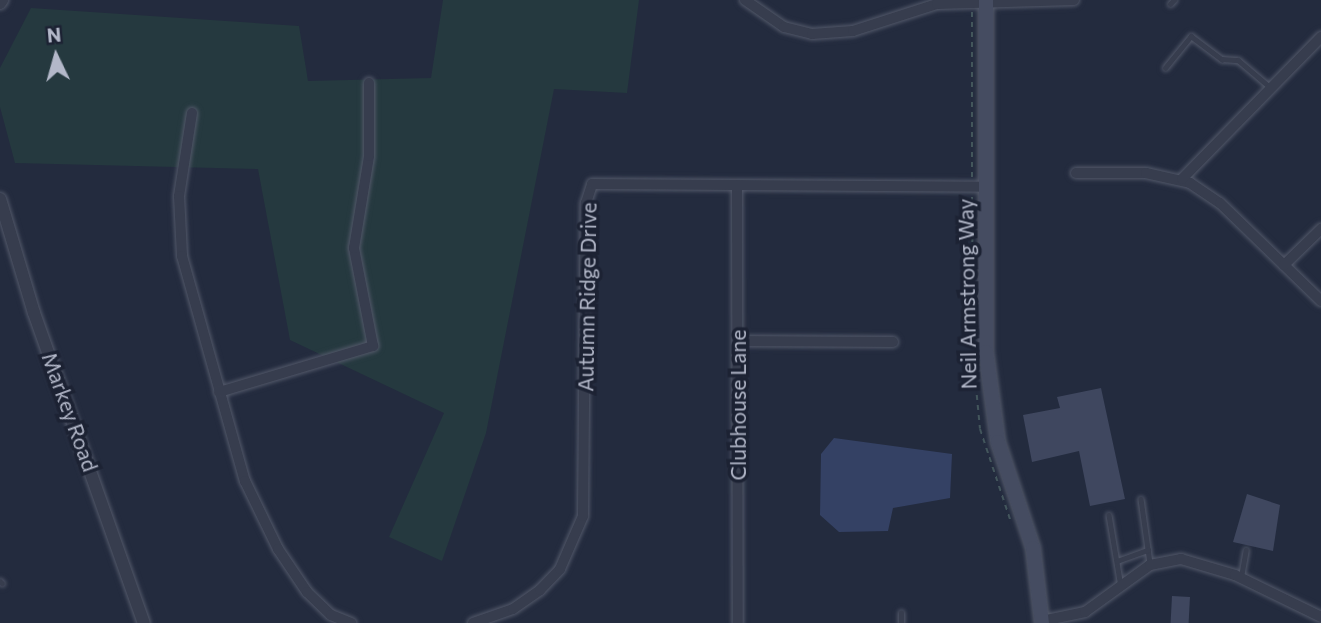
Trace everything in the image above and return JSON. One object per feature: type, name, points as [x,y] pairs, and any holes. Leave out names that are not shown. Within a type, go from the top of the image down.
[{"type":"main road","name":"Neil Armstrong Way","points":[[986,2],[990,403],[1032,548],[1042,622]]},
{"type":"street","points":[[745,0],[784,27],[812,34],[853,31],[919,7],[1074,0]]},
{"type":"street","points":[[1182,179],[1321,37]]},
{"type":"street","points":[[219,392],[373,346],[354,248],[369,156],[369,83]]},
{"type":"street","points":[[192,113],[179,196],[182,256],[245,481],[278,549],[307,592],[331,615],[351,623]]},
{"type":"street","points":[[1076,173],[1146,173],[1182,179],[1220,203],[1321,301]]},
{"type":"street","name":"Autumn Ridge Drive","points":[[473,623],[513,609],[540,590],[560,569],[583,516],[586,203],[592,184],[986,187]]},
{"type":"street","name":"Clubhouse Lane","points":[[737,187],[738,623]]},
{"type":"street","name":"Markey Road","points":[[0,199],[34,313],[144,623]]},
{"type":"street","points":[[1284,265],[1321,229]]},
{"type":"street","points":[[738,341],[893,342]]},
{"type":"street","points":[[1042,622],[1085,612],[1150,565],[1193,560],[1241,578],[1321,617]]},
{"type":"lane","points":[[1165,68],[1191,36],[1222,60],[1238,60],[1271,88]]},
{"type":"lane","points":[[1140,499],[1150,565]]},
{"type":"lane","points":[[1109,515],[1121,587]]},
{"type":"lane","points":[[1117,561],[1148,550]]},
{"type":"lane","points":[[1241,578],[1246,550]]},
{"type":"lane","points":[[901,613],[901,623]]},
{"type":"shaded area","points":[[443,0],[639,0],[627,93],[554,89],[486,433],[442,561],[389,537],[444,413],[290,340],[258,169],[15,163],[0,107],[0,68],[31,8],[299,26],[308,81],[431,78]]},
{"type":"water","points":[[834,438],[952,454],[950,498],[893,508],[888,531],[839,532],[820,515],[821,454]]},
{"type":"building","points":[[1101,388],[1125,499],[1090,506],[1079,451],[1032,462],[1023,415],[1060,408],[1057,397]]},
{"type":"building","points":[[1247,494],[1280,505],[1273,551],[1233,542]]},
{"type":"building","points":[[1172,596],[1190,597],[1189,623],[1171,623]]}]
